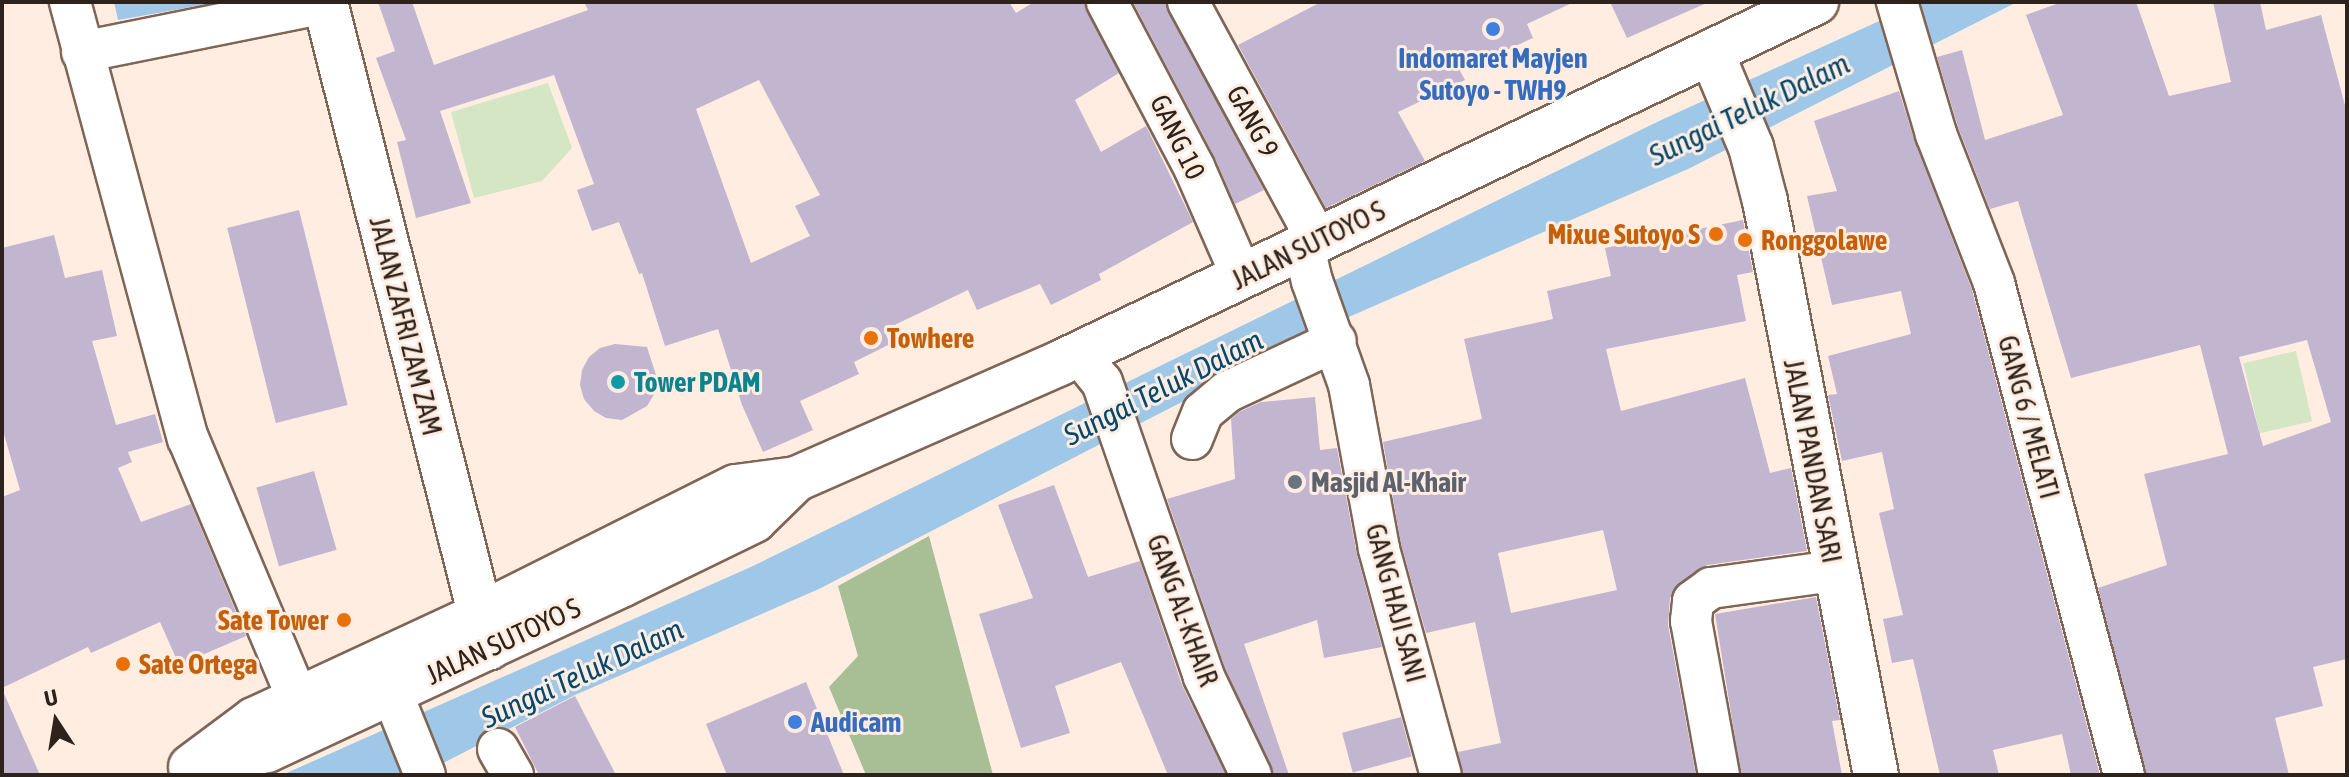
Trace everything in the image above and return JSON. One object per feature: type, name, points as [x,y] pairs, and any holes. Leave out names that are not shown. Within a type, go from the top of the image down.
[{"type":"main road","name":"JALAN ZAFRI ZAM ZAM","points":[[326,2],[484,632]]},
{"type":"main road","name":"JALAN SUTOYO S","points":[[183,771],[267,750],[396,705],[484,632],[736,487],[796,479],[1091,368],[1242,277],[1311,256],[1719,67],[1816,2]]},
{"type":"main road","name":"JALAN PANDAN SARI","points":[[1719,67],[1751,147],[1765,201],[1834,571],[1876,775]]},
{"type":"main road","name":"JALAN SUTOYO S","points":[[183,771],[254,720],[298,700],[484,632]]},
{"type":"street","points":[[70,2],[188,438],[298,700]]},
{"type":"street","points":[[82,52],[326,2]]},
{"type":"street","name":"GANG 10","points":[[1107,2],[1194,167],[1242,277]]},
{"type":"street","name":"GANG 9","points":[[1188,2],[1311,256],[1335,339]]},
{"type":"street","name":"GANG 6 / MELATI","points":[[1897,2],[1936,134],[1994,283],[2124,775]]},
{"type":"street","points":[[1192,439],[1203,412],[1227,392],[1335,339]]},
{"type":"street","name":"GANG HAJI SANI","points":[[1335,339],[1349,385],[1379,549],[1441,775]]},
{"type":"street","name":"GANG AL-KHAIR","points":[[1091,368],[1124,440],[1204,677],[1251,775]]},
{"type":"street","points":[[1719,775],[1691,621],[1693,601],[1711,588],[1834,571]]},
{"type":"street","points":[[396,705],[425,775]]},
{"type":"green space","points":[[548,83],[572,148],[542,181],[474,198],[451,112]]},
{"type":"green space","points":[[2296,351],[2312,421],[2260,433],[2243,363]]},
{"type":"green space","points":[[929,536],[993,775],[866,775],[829,687],[858,656],[838,586]]},
{"type":"water","points":[[114,2],[220,2],[118,20]]},
{"type":"water","name":"Sungai Teluk Dalam","points":[[1921,2],[2017,2],[1688,169],[1335,323],[819,589],[575,695],[420,775],[282,775],[753,566],[1659,121]]},
{"type":"building","points":[[378,2],[412,2],[434,65],[588,10],[584,2],[1009,2],[1016,13],[1034,2],[1084,2],[1119,73],[1075,100],[1101,152],[1146,126],[1193,222],[1099,274],[1101,280],[1051,305],[1040,284],[977,310],[968,290],[884,330],[890,344],[854,362],[859,374],[800,401],[813,430],[763,452],[742,405],[718,329],[665,346],[642,273],[639,274],[619,222],[592,231],[577,190],[594,184],[554,75],[440,111],[471,203],[416,218],[397,142],[406,140],[376,58],[395,51]],"holes":[[[759,80],[820,195],[795,206],[810,236],[751,263],[696,109]]]},
{"type":"building","points":[[1133,2],[1165,2],[1264,190],[1235,204],[1214,156]]},
{"type":"building","points":[[1321,2],[1574,2],[1527,24],[1533,38],[1460,71],[1465,80],[1398,112],[1425,161],[1326,208],[1238,45]]},
{"type":"building","points":[[1610,2],[1709,2],[1627,38]]},
{"type":"building","points":[[2062,2],[2136,2],[2169,96],[2231,82],[2213,2],[2260,2],[2266,30],[2321,15],[2347,113],[2347,659],[2313,667],[2323,706],[2275,718],[2289,775],[2146,775],[2098,588],[2167,565],[2144,474],[2228,454],[2200,345],[2071,378],[2018,201],[1990,209],[1958,127],[1937,57],[1962,50],[1985,140],[2063,115],[2026,15]],"holes":[[[2307,340],[2331,422],[2263,446],[2239,357]]]},
{"type":"building","points":[[1899,91],[1915,142],[1972,290],[2100,775],[2071,775],[2062,734],[1993,750],[1999,775],[1940,775],[1913,659],[1892,663],[1883,619],[1903,615],[1879,513],[1894,509],[1882,452],[1842,461],[1828,395],[1837,394],[1828,356],[1911,334],[1901,291],[1832,305],[1807,196],[1837,191],[1814,121]]},
{"type":"building","points":[[299,210],[348,405],[276,423],[227,228]]},
{"type":"building","points":[[1743,220],[1753,272],[1737,275],[1746,321],[1606,349],[1621,411],[1745,378],[1770,473],[1791,468],[1807,551],[1707,565],[1679,583],[1670,598],[1668,625],[1696,775],[1463,775],[1458,752],[1501,743],[1475,622],[1426,633],[1401,544],[1383,442],[1482,419],[1464,339],[1553,319],[1547,291],[1611,276],[1605,248]],"holes":[[[1603,530],[1617,590],[1511,613],[1498,553]]]},
{"type":"building","points":[[54,235],[65,278],[102,270],[117,336],[92,341],[116,425],[155,414],[163,442],[128,452],[132,462],[118,468],[141,522],[191,504],[246,636],[179,665],[160,622],[91,653],[88,647],[2,688],[2,497],[20,490],[2,427],[2,248]]},
{"type":"building","name":"Tower PDAM","points":[[615,344],[647,347],[657,378],[655,393],[647,406],[622,420],[606,418],[594,411],[584,399],[580,385],[582,370],[589,357],[600,348]]},
{"type":"building","points":[[1315,397],[1320,450],[1337,448],[1357,555],[1382,647],[1324,658],[1317,620],[1244,644],[1289,775],[1274,775],[1225,668],[1167,499],[1235,479],[1231,419],[1239,412],[1261,402]]},
{"type":"building","points":[[314,471],[337,550],[279,566],[256,488]]},
{"type":"building","points":[[1054,485],[1088,577],[1140,561],[1182,685],[1226,775],[1168,775],[1121,662],[1055,686],[1070,733],[1021,748],[979,614],[1033,598],[998,505]]},
{"type":"building","points":[[1816,597],[1840,720],[1832,721],[1842,775],[1741,775],[1715,614]]},
{"type":"building","points":[[806,682],[844,775],[727,775],[706,724]]},
{"type":"building","points":[[2,689],[40,775],[2,775]]},
{"type":"building","points":[[575,696],[616,775],[539,775],[515,727]]},
{"type":"building","points":[[1401,717],[1412,757],[1353,772],[1342,733]]},
{"type":"place","name":"Indomaret Mayjen Sutoyo - TWH9","points":[[1493,29]]},
{"type":"place","name":"Mixue Sutoyo S","points":[[1716,234]]},
{"type":"place","name":"Ronggolawe","points":[[1745,240]]},
{"type":"place","name":"Towhere","points":[[871,338]]},
{"type":"place","name":"Tower PDAM","points":[[618,382]]},
{"type":"place","name":"Masjid Al-Khair","points":[[1295,482]]},
{"type":"place","name":"Sate Tower","points":[[344,620]]},
{"type":"place","name":"Sate Ortega","points":[[123,664]]},
{"type":"place","name":"Audicam","points":[[795,722]]}]
